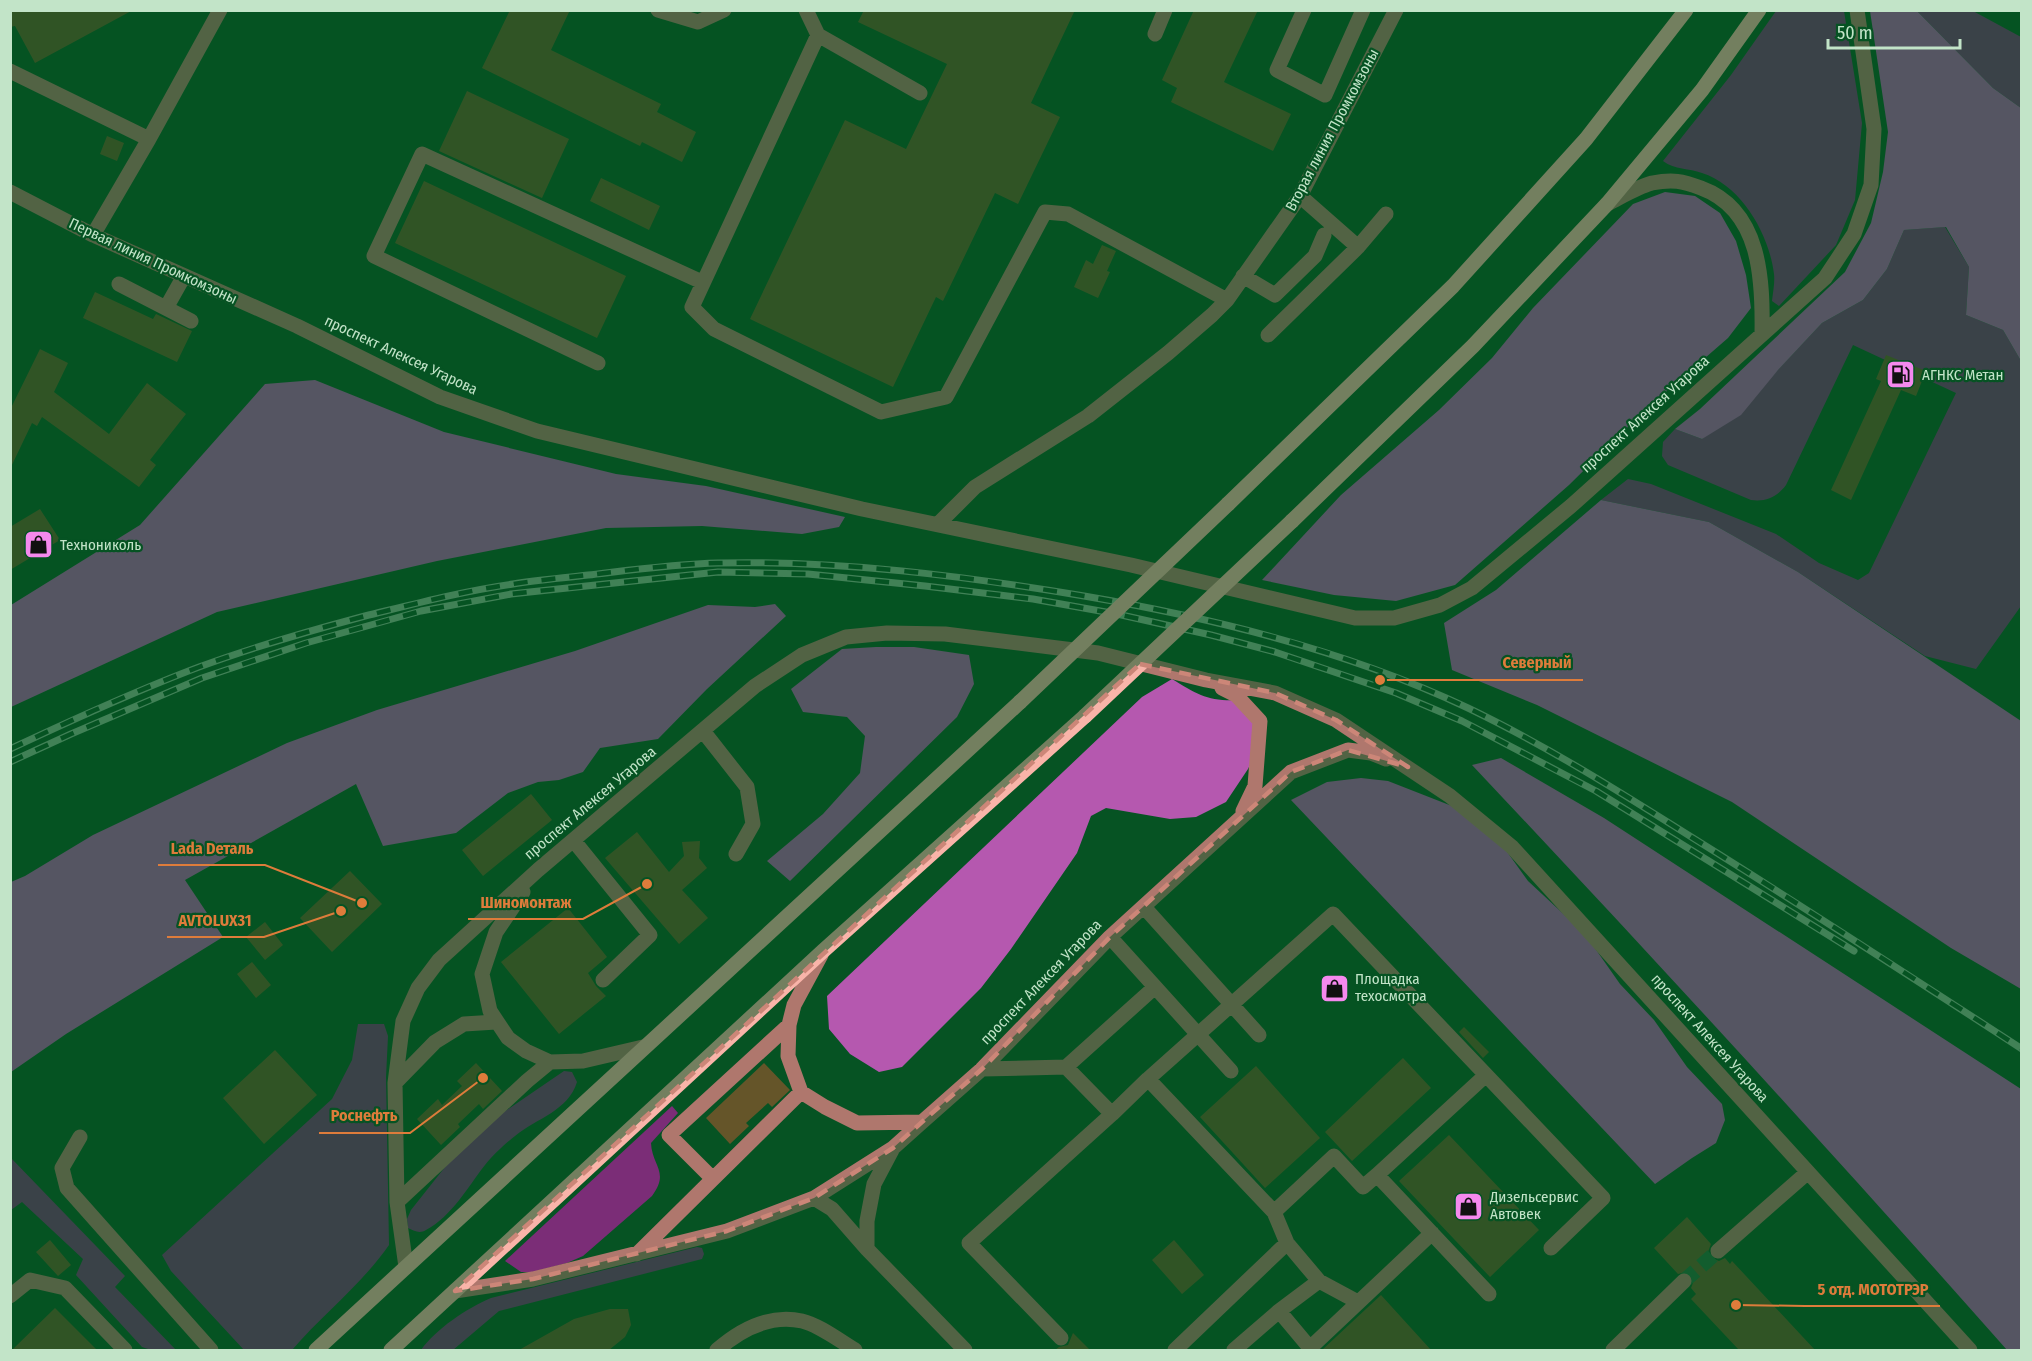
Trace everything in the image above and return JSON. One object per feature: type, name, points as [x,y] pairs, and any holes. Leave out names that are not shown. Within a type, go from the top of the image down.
[{"type":"main road","points":[[316,1350],[1020,702],[1453,286],[1586,139],[1686,10]]},
{"type":"main road","points":[[391,1350],[823,951],[1085,716],[1293,521],[1473,346],[1607,204],[1702,90],[1759,10]]},
{"type":"street","points":[[93,235],[220,10]]},
{"type":"street","points":[[658,10],[698,22],[724,10]]},
{"type":"street","points":[[806,10],[818,35],[920,93]]},
{"type":"street","points":[[1155,34],[1165,10]]},
{"type":"street","points":[[1304,10],[1277,70],[1325,95],[1363,10]]},
{"type":"street","name":"Вторая линия Промкомзоны","points":[[938,524],[975,488],[1088,416],[1168,353],[1227,300],[1300,196],[1396,10]]},
{"type":"street","name":"проспект Алексея Угарова","points":[[297,326],[440,397],[537,431],[851,506],[1131,565],[1355,618],[1394,618],[1440,605],[1472,588],[1570,506],[1825,278],[1854,234],[1871,185],[1874,129],[1857,10]]},
{"type":"street","points":[[818,35],[692,307],[714,328],[881,412],[946,397],[1045,212],[1068,214],[1227,300]]},
{"type":"street","points":[[10,71],[149,139]]},
{"type":"street","points":[[598,363],[374,256],[422,154],[702,282]]},
{"type":"street","points":[[1607,204],[1651,183],[1680,180],[1716,194],[1735,212],[1750,234],[1761,276],[1762,334]]},
{"type":"street","name":"Первая линия Промкомзоны","points":[[10,192],[93,235],[297,326]]},
{"type":"street","points":[[1300,196],[1358,247]]},
{"type":"street","points":[[1268,335],[1358,247],[1386,214]]},
{"type":"street","points":[[1243,276],[1275,295],[1315,256],[1324,235]]},
{"type":"street","points":[[166,308],[184,276]]},
{"type":"street","points":[[119,284],[191,321]]},
{"type":"street","name":"проспект Алексея Угарова","points":[[406,1268],[397,1202],[394,1083],[403,1021],[418,988],[439,960],[538,870],[755,686],[802,655],[846,637],[887,633],[945,634],[1098,653],[1206,680],[1275,693],[1336,720],[1450,796],[1512,848],[1970,1350]]},
{"type":"street","name":"проспект Алексея Угарова","points":[[1206,680],[1236,695],[1260,721],[1255,786],[1240,819]]},
{"type":"street","points":[[703,731],[747,788],[753,825],[736,854]]},
{"type":"street","name":"проспект Алексея Угарова","points":[[455,1291],[533,1279],[727,1231],[814,1198],[893,1148],[982,1069],[1110,937],[1291,772],[1348,750],[1371,753],[1408,767]]},
{"type":"street","points":[[574,841],[650,935],[603,980]]},
{"type":"street","points":[[538,870],[496,932],[482,974],[490,1011],[496,1022],[508,1038],[526,1051],[550,1062],[583,1061],[643,1047]]},
{"type":"street","points":[[1144,907],[1259,1035]]},
{"type":"street","points":[[1061,1338],[969,1243],[1148,1079],[1333,915],[1603,1198],[1551,1248]]},
{"type":"street","points":[[1110,937],[1232,1071]]},
{"type":"street","points":[[823,951],[794,1005],[789,1025],[788,1056],[801,1092],[857,1123],[922,1122]]},
{"type":"street","points":[[982,1069],[1066,1067],[1155,987]]},
{"type":"street","points":[[394,1083],[435,1042],[464,1024],[496,1022]]},
{"type":"street","points":[[711,1179],[669,1135],[789,1025]]},
{"type":"street","points":[[397,1202],[550,1062]]},
{"type":"street","points":[[1066,1067],[1112,1114]]},
{"type":"street","points":[[1274,1212],[1334,1156],[1363,1187],[1486,1075]]},
{"type":"street","points":[[1148,1079],[1274,1212],[1287,1243],[1319,1281],[1358,1302]]},
{"type":"street","points":[[637,1254],[801,1092]]},
{"type":"street","points":[[80,1137],[62,1168],[67,1188],[211,1350]]},
{"type":"street","points":[[867,1249],[867,1221],[874,1184],[893,1148]]},
{"type":"street","points":[[1718,1251],[1808,1172]]},
{"type":"street","points":[[1377,1175],[1489,1294]]},
{"type":"street","points":[[814,1198],[832,1209],[867,1249],[965,1350]]},
{"type":"street","points":[[1279,1311],[1310,1348],[1432,1233]]},
{"type":"street","points":[[1175,1350],[1287,1243]]},
{"type":"street","points":[[10,1296],[30,1280],[65,1288],[125,1350]]},
{"type":"street","points":[[1234,1350],[1279,1311],[1319,1281]]},
{"type":"street","points":[[1613,1350],[1684,1281]]},
{"type":"street","points":[[717,1350],[753,1325],[775,1320],[802,1321],[855,1350]]},
{"type":"highlighted area","points":[[1140,664],[1275,693],[1336,720],[1408,767],[1348,750],[1291,772],[1110,937],[982,1069],[893,1148],[814,1198],[727,1231],[533,1279],[455,1291]]},
{"type":"shaded area","points":[[1776,11],[1844,11],[1862,123],[1855,200],[1836,245],[1779,306],[1772,301],[1774,274],[1766,243],[1760,228],[1741,200],[1716,179],[1697,171],[1672,166],[1663,161],[1731,75]]},
{"type":"shaded area","points":[[1870,11],[1917,11],[1993,88],[2021,108],[2021,361],[2003,330],[1966,315],[1969,267],[1946,227],[1904,230],[1887,269],[1863,300],[1822,323],[1778,370],[1741,415],[1702,439],[1675,429],[1700,409],[1845,272],[1871,223],[1883,172],[1888,132]]},
{"type":"shaded area","points":[[1917,11],[1973,11],[2021,37],[2021,108],[1993,88]]},
{"type":"shaded area","points":[[1665,192],[1695,196],[1720,213],[1736,241],[1746,275],[1751,308],[1728,338],[1644,411],[1569,485],[1455,585],[1396,601],[1334,595],[1262,580],[1341,495],[1439,410],[1492,358],[1533,308],[1633,204]]},
{"type":"shaded area","points":[[1945,227],[1969,267],[1966,315],[2003,330],[2021,361],[2021,606],[1976,669],[1925,656],[1798,572],[1709,522],[1601,500],[1628,479],[1651,484],[1776,534],[1819,563],[1858,580],[1869,573],[1956,393],[1853,345],[1786,485],[1775,496],[1762,500],[1751,500],[1668,465],[1662,456],[1663,442],[1675,429],[1702,439],[1773,375],[1822,323],[1863,300],[1887,269],[1904,230]]},
{"type":"shaded area","points":[[315,380],[444,432],[616,474],[706,486],[845,517],[839,527],[802,534],[702,526],[606,528],[437,561],[217,612],[11,707],[11,605],[140,525],[265,384]]},
{"type":"shaded area","points":[[1601,500],[1709,522],[1798,572],[2021,721],[2021,989],[1951,948],[1732,802],[1537,705],[1452,670],[1444,623],[1496,590]]},
{"type":"shaded area","points":[[775,604],[786,616],[707,689],[658,739],[600,748],[583,772],[559,780],[538,782],[508,793],[456,833],[383,846],[356,784],[185,880],[223,937],[66,1034],[11,1072],[11,882],[93,835],[287,743],[377,710],[575,651],[708,605],[755,607]]},
{"type":"shaded area","points":[[914,647],[969,655],[974,684],[957,717],[790,881],[767,861],[823,814],[860,773],[865,736],[847,717],[803,712],[791,689],[842,649]]},
{"type":"shaded area","points":[[1172,679],[1204,696],[1220,700],[1241,700],[1254,724],[1257,750],[1248,769],[1226,802],[1196,817],[1170,819],[1106,808],[1091,816],[1077,853],[1011,949],[981,988],[902,1067],[879,1072],[850,1054],[829,1029],[827,996],[1142,697]]},
{"type":"shaded area","points":[[1501,758],[1604,818],[2021,1089],[2021,1350],[2007,1350],[1742,1055],[1472,765]]},
{"type":"shaded area","points":[[1361,778],[1388,781],[1457,808],[1490,828],[1528,881],[1585,934],[1620,984],[1654,1020],[1687,1067],[1722,1104],[1725,1120],[1716,1143],[1655,1184],[1291,800],[1327,782]]},
{"type":"shaded area","points":[[358,1024],[384,1024],[388,1036],[386,1077],[389,1245],[355,1286],[292,1350],[244,1350],[171,1271],[162,1255],[332,1099],[352,1060]]},
{"type":"shaded area","points":[[564,1071],[572,1072],[577,1082],[567,1100],[515,1136],[499,1150],[444,1217],[421,1232],[408,1228],[407,1219],[411,1210],[453,1157],[498,1116]]},
{"type":"shaded area","points":[[672,1106],[678,1113],[651,1143],[660,1175],[660,1181],[652,1196],[583,1256],[533,1272],[521,1272],[505,1261]]},
{"type":"shaded area","points":[[11,1158],[125,1276],[115,1287],[176,1350],[151,1350],[142,1347],[76,1275],[83,1259],[22,1202],[11,1210]]},
{"type":"shaded area","points":[[697,1247],[702,1248],[704,1254],[702,1259],[499,1311],[453,1350],[421,1350],[435,1334],[453,1320],[491,1298]]},
{"type":"building","points":[[10,10],[133,10],[35,63],[15,26],[10,27]]},
{"type":"building","points":[[510,10],[570,10],[551,50],[661,104],[657,112],[696,132],[682,162],[642,142],[640,146],[482,68]]},
{"type":"building","points":[[864,10],[1075,10],[1031,103],[1060,117],[1018,204],[995,193],[943,301],[936,297],[893,387],[750,319],[845,120],[906,149],[947,64],[858,22]]},
{"type":"building","points":[[1194,10],[1258,10],[1224,82],[1291,114],[1273,151],[1171,102],[1177,88],[1162,80]]},
{"type":"building","points":[[467,91],[569,139],[542,198],[439,151]]},
{"type":"building","points":[[107,136],[124,143],[117,161],[100,154]]},
{"type":"building","points":[[601,178],[660,206],[649,230],[590,201]]},
{"type":"building","points":[[424,181],[626,276],[597,338],[395,243]]},
{"type":"building","points":[[1102,245],[1116,251],[1107,271],[1110,272],[1098,298],[1074,287],[1086,260],[1093,264]]},
{"type":"building","points":[[95,292],[153,319],[156,314],[192,331],[177,362],[83,318]]},
{"type":"building","points":[[40,349],[68,363],[54,392],[109,434],[147,383],[186,414],[150,460],[156,465],[139,487],[42,417],[37,426],[32,423],[10,469],[10,410]]},
{"type":"building","points":[[1886,355],[1926,371],[1916,396],[1901,390],[1851,500],[1831,490],[1881,381],[1876,379]]},
{"type":"building","points":[[40,509],[60,540],[10,570],[10,527]]},
{"type":"building","points":[[531,794],[552,820],[483,876],[462,850]]},
{"type":"building","points":[[637,832],[669,872],[684,856],[682,842],[700,841],[699,858],[707,868],[682,890],[708,918],[679,944],[605,858]]},
{"type":"building","points":[[350,871],[382,904],[332,952],[300,918]]},
{"type":"building","points":[[568,908],[607,957],[588,973],[606,996],[559,1034],[501,962]]},
{"type":"building","points":[[265,922],[283,945],[265,960],[246,937]]},
{"type":"building","points":[[252,962],[271,985],[256,998],[237,974]]},
{"type":"building","points":[[1464,1027],[1489,1052],[1483,1058],[1459,1032]]},
{"type":"building","points":[[275,1050],[317,1095],[264,1144],[223,1098]]},
{"type":"building","points":[[1403,1058],[1431,1088],[1352,1161],[1325,1132]]},
{"type":"building","points":[[476,1063],[502,1091],[483,1109],[479,1104],[458,1124],[460,1127],[441,1145],[417,1119],[438,1099],[442,1105],[462,1086],[457,1081]]},
{"type":"building","points":[[764,1063],[790,1090],[772,1107],[768,1103],[746,1123],[749,1126],[730,1144],[706,1118]]},
{"type":"building","points":[[1256,1066],[1320,1138],[1265,1188],[1200,1117]]},
{"type":"building","name":"Дизельсервис Автовек","points":[[1449,1135],[1539,1230],[1490,1277],[1399,1181]]},
{"type":"building","points":[[1687,1217],[1711,1244],[1708,1252],[1711,1258],[1719,1261],[1725,1258],[1730,1264],[1732,1261],[1815,1350],[1739,1350],[1691,1299],[1696,1294],[1691,1288],[1693,1283],[1691,1275],[1686,1272],[1678,1274],[1654,1248]]},
{"type":"building","points":[[50,1240],[71,1265],[58,1276],[36,1252]]},
{"type":"building","points":[[1174,1240],[1204,1275],[1182,1294],[1152,1260]]},
{"type":"building","points":[[1381,1295],[1431,1350],[1322,1350]]},
{"type":"building","points":[[55,1308],[97,1350],[12,1350]]},
{"type":"building","points":[[610,1309],[628,1309],[631,1325],[625,1337],[609,1350],[519,1350],[574,1319]]},
{"type":"building","points":[[1073,1333],[1090,1350],[1055,1350],[1068,1345]]},
{"type":"tunnel","points":[[1684,1281],[1718,1251]]},
{"type":"railway","points":[[10,749],[151,686],[240,653],[365,616],[494,587],[669,566],[764,563],[902,571],[1039,589],[1182,615],[1280,639],[1376,670],[1468,708],[1555,754],[1638,804],[1817,916],[2022,1049]]},
{"type":"railway","points":[[10,762],[202,678],[306,643],[421,611],[511,594],[718,572],[808,574],[1033,599],[1117,614],[1275,652],[1396,693],[1462,721],[1596,791],[1854,951]]},
{"type":"place","name":"АГНКС Метан","points":[[1901,375]]},
{"type":"place","name":"Технониколь","points":[[39,545]]},
{"type":"place","name":"Северный","points":[[1380,680]]},
{"type":"place","name":"Шиномонтаж","points":[[647,884]]},
{"type":"place","name":"Lada Dеталь","points":[[362,903]]},
{"type":"place","name":"AVTOLUX31","points":[[341,911]]},
{"type":"place","name":"Площадка техосмотра","points":[[1334,988]]},
{"type":"place","name":"Роснефть","points":[[483,1078]]},
{"type":"place","name":"Дизельсервис Автовек","points":[[1469,1206]]},
{"type":"place","name":"5 отд. МОТОТРЭР","points":[[1736,1305]]}]
